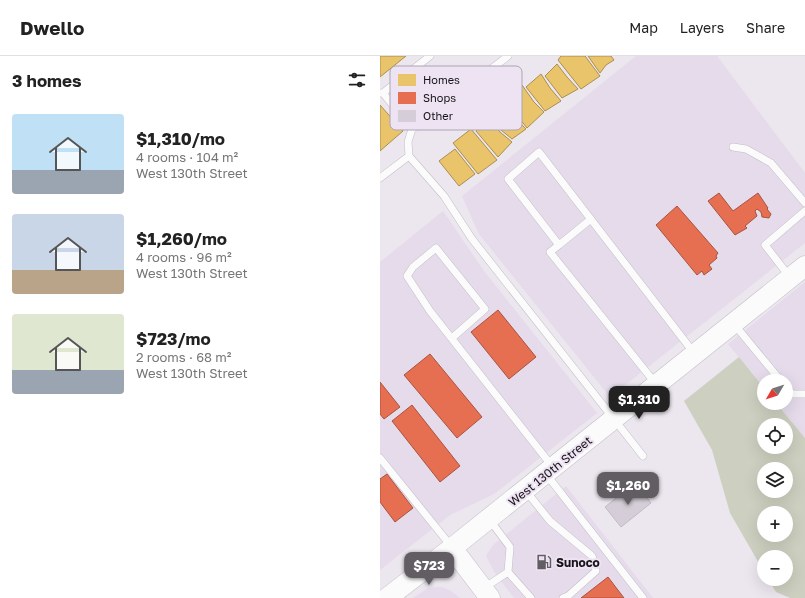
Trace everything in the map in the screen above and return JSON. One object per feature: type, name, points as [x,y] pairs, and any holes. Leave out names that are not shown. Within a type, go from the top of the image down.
[{"type":"main road","name":"West 130th Street","points":[[387,598],[489,519],[798,272]]},
{"type":"main road","points":[[452,548],[486,593]]},
{"type":"lane","points":[[417,66],[430,56]]},
{"type":"lane","points":[[495,66],[508,56]]},
{"type":"lane","points":[[390,87],[382,93],[390,103]]},
{"type":"lane","points":[[412,130],[408,142],[409,156],[444,196],[472,238],[643,456]]},
{"type":"lane","points":[[733,147],[746,149],[771,163],[805,203]]},
{"type":"lane","points":[[559,244],[508,179],[539,152],[695,354]]},
{"type":"lane","points":[[380,178],[409,156]]},
{"type":"lane","points":[[798,272],[765,245],[805,211]]},
{"type":"lane","points":[[591,219],[550,252],[657,385]]},
{"type":"lane","points":[[452,338],[485,309],[436,248],[413,267],[407,276],[430,311],[452,338],[642,598]]},
{"type":"lane","points":[[733,323],[775,374]]},
{"type":"lane","points":[[793,394],[805,394]]},
{"type":"lane","points":[[380,458],[452,548]]},
{"type":"lane","points":[[525,490],[550,521],[592,556],[595,564],[596,571],[568,596],[563,598]]},
{"type":"lane","points":[[486,593],[508,572],[510,547],[489,519]]},
{"type":"lane","points":[[508,572],[531,598]]},
{"type":"shaded area","points":[[636,56],[717,56],[805,173],[805,243],[610,397],[479,234],[462,196]]},
{"type":"shaded area","points":[[443,211],[484,271],[597,413],[494,494],[450,515],[380,570],[380,262]]},
{"type":"shaded area","points":[[805,282],[805,438],[793,424],[793,418],[788,418],[782,410],[793,410],[793,374],[757,374],[757,379],[728,344]]},
{"type":"shaded area","points":[[566,486],[653,598],[514,598],[495,573],[486,556],[493,545]]},
{"type":"shaded area","points":[[442,587],[451,591],[460,598],[413,598],[428,588]]},
{"type":"green space","points":[[739,357],[757,379],[757,410],[782,410],[788,418],[757,418],[757,454],[793,454],[793,424],[805,438],[805,598],[790,598],[776,592],[772,586],[793,586],[793,550],[757,550],[757,560],[730,513],[712,450],[684,401]]},
{"type":"building: Homes","points":[[380,56],[406,56],[394,66],[390,66],[390,69],[380,77]]},
{"type":"building: Homes","points":[[561,56],[585,56],[600,76],[581,89],[558,60]]},
{"type":"building: Homes","points":[[588,56],[611,56],[614,60],[606,65],[600,73]]},
{"type":"building: Homes","points":[[557,64],[578,89],[562,98],[545,76]]},
{"type":"building: Homes","points":[[541,74],[561,101],[545,111],[526,87]]},
{"type":"building: Homes","points":[[522,85],[534,102],[544,112],[527,128],[522,122]]},
{"type":"building: Homes","points":[[380,105],[390,116],[390,130],[403,131],[380,151]]},
{"type":"building: Homes","points":[[522,125],[526,129],[512,139],[501,130],[522,130]]},
{"type":"building: Homes","points":[[470,130],[472,130],[497,160],[478,174],[453,143]]},
{"type":"building: Homes","points":[[498,130],[512,142],[498,157],[476,131]]},
{"type":"building: Homes","points":[[455,149],[475,174],[459,186],[439,161]]},
{"type":"building: Shops","points":[[719,193],[733,211],[758,193],[771,214],[769,218],[762,217],[761,212],[757,209],[755,211],[757,216],[745,226],[747,228],[735,235],[708,201]]},
{"type":"building: Shops","points":[[677,206],[718,253],[716,256],[717,258],[709,265],[712,269],[704,275],[702,271],[697,275],[656,225]]},
{"type":"building: Shops","points":[[498,310],[536,357],[509,379],[471,332]]},
{"type":"building: Shops","points":[[430,354],[482,417],[457,438],[404,375]]},
{"type":"building: Shops","points":[[380,382],[400,407],[384,419],[380,414]]},
{"type":"building: Shops","points":[[412,405],[460,466],[440,482],[392,421]]},
{"type":"building: Shops","points":[[387,474],[413,508],[395,522],[380,502],[380,479]]},
{"type":"building: Shops","points":[[608,577],[624,598],[581,598]]},
{"type":"building: Other","points":[[638,486],[651,503],[621,527],[605,507],[621,494],[623,498]]},
{"type":"place","name":"Sunoco","points":[[544,562]]}]
